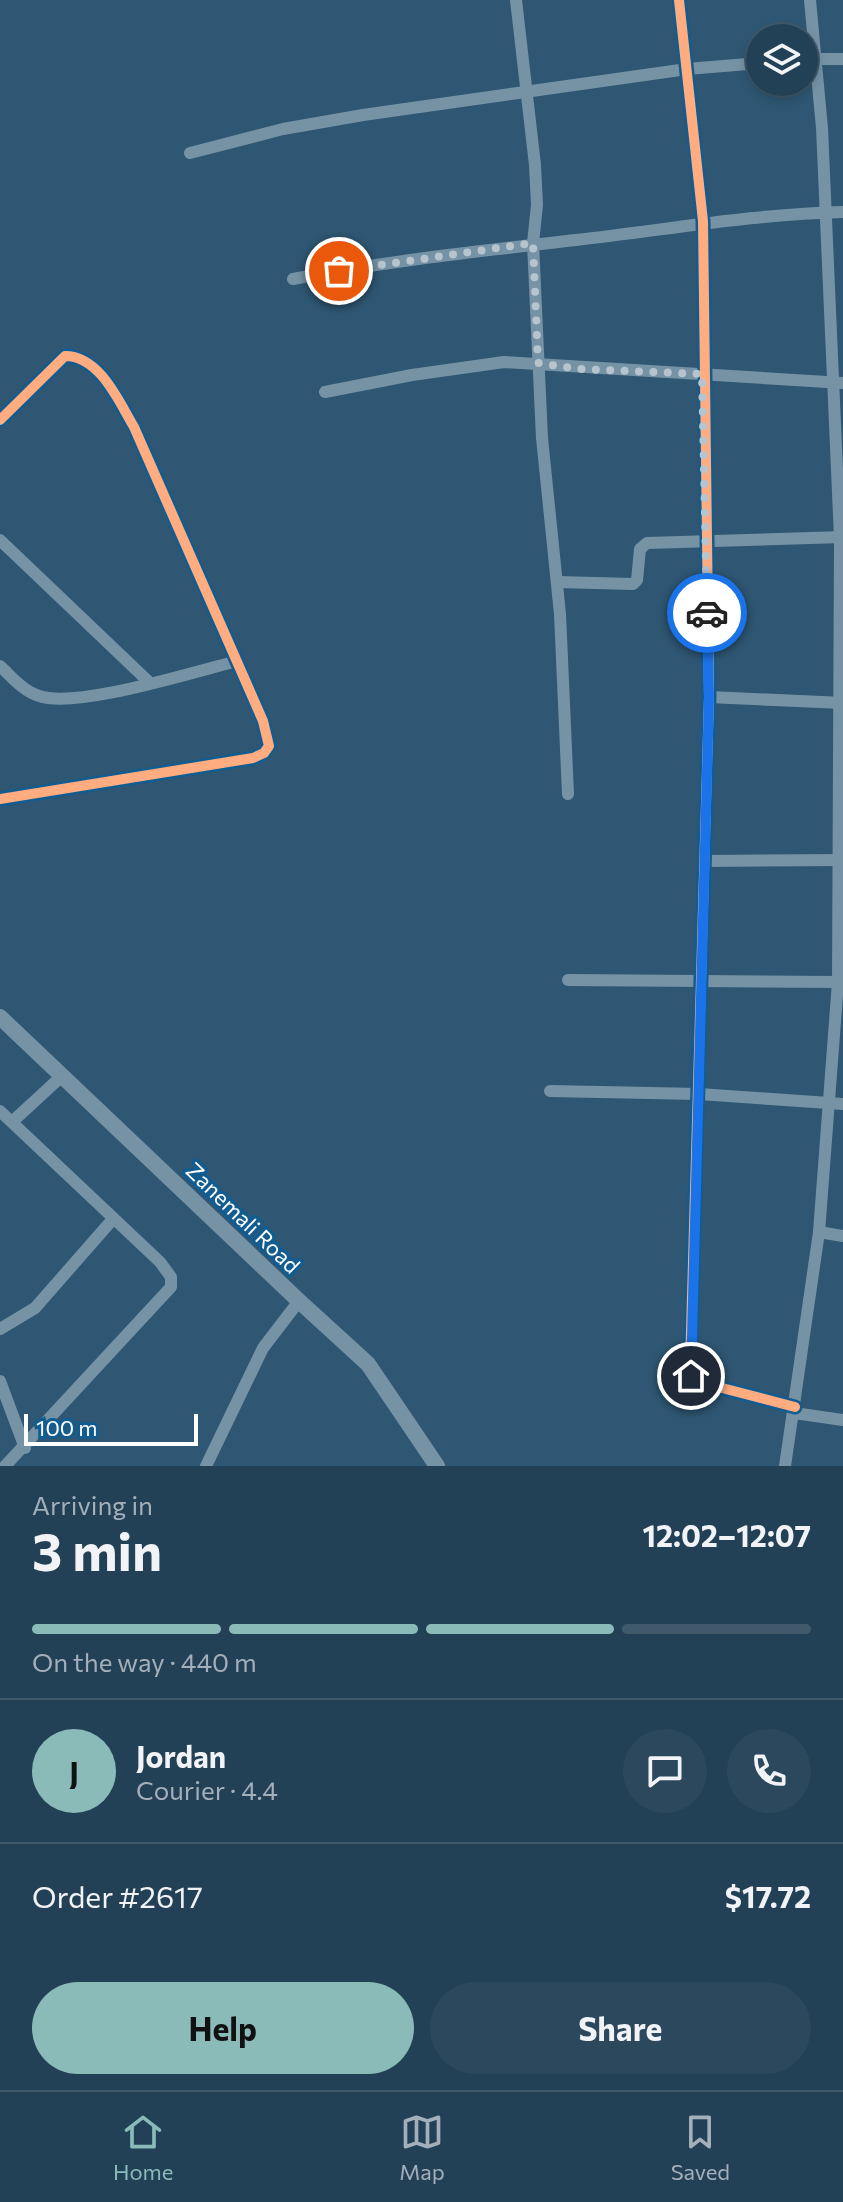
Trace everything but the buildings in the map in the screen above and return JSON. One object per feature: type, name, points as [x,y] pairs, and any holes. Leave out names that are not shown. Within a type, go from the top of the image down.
[{"type":"street","points":[[516,0],[537,205],[533,243],[538,363],[542,438],[557,582],[568,794]]},
{"type":"street","points":[[679,0],[703,221],[702,374],[709,697],[691,1376],[699,1382],[794,1410],[843,1420]]},
{"type":"street","points":[[810,0],[810,24]]},
{"type":"street","points":[[818,59],[843,59]]},
{"type":"street","points":[[190,153],[283,129],[687,69],[746,64]]},
{"type":"street","points":[[785,1466],[836,1103],[841,538],[837,383],[822,128],[816,96]]},
{"type":"street","points":[[293,279],[411,258],[574,241],[703,221],[843,212]]},
{"type":"street","points":[[2,412],[65,356],[81,359],[109,385],[134,427],[234,662],[269,736],[269,746],[264,753],[2,797]]},
{"type":"street","points":[[325,392],[478,364],[538,363],[579,369],[837,383]]},
{"type":"street","points":[[557,582],[633,584],[643,545],[706,540],[841,538]]},
{"type":"street","points":[[0,540],[150,683]]},
{"type":"street","points":[[0,666],[25,689],[52,700],[150,683],[234,662]]},
{"type":"street","points":[[709,697],[841,703]]},
{"type":"street","points":[[703,861],[840,860]]},
{"type":"street","points":[[568,980],[838,982]]},
{"type":"street","name":"Zanemali Road","points":[[0,1017],[368,1364],[437,1466]]},
{"type":"street","points":[[5,1466],[25,1448],[171,1287],[167,1270],[4,1116],[63,1075]]},
{"type":"street","points":[[550,1091],[699,1094],[836,1103]]},
{"type":"street","points":[[0,1329],[35,1308],[113,1219]]},
{"type":"street","points":[[819,1232],[843,1236]]},
{"type":"street","points":[[206,1466],[263,1348],[299,1301]]},
{"type":"street","points":[[0,1381],[25,1448]]},
{"type":"cycle path","points":[[679,0],[703,221],[709,697],[690,1367],[691,1376],[699,1382],[795,1407]]},
{"type":"cycle path","points":[[0,420],[65,356],[88,364],[107,382],[134,427],[263,721],[269,746],[264,753],[253,758],[0,799]]},
{"type":"way so far","points":[[339,271],[411,258],[533,243],[538,363],[579,369],[702,374],[707,613]]},
{"type":"route","points":[[691,1376],[709,697],[707,613]]}]
